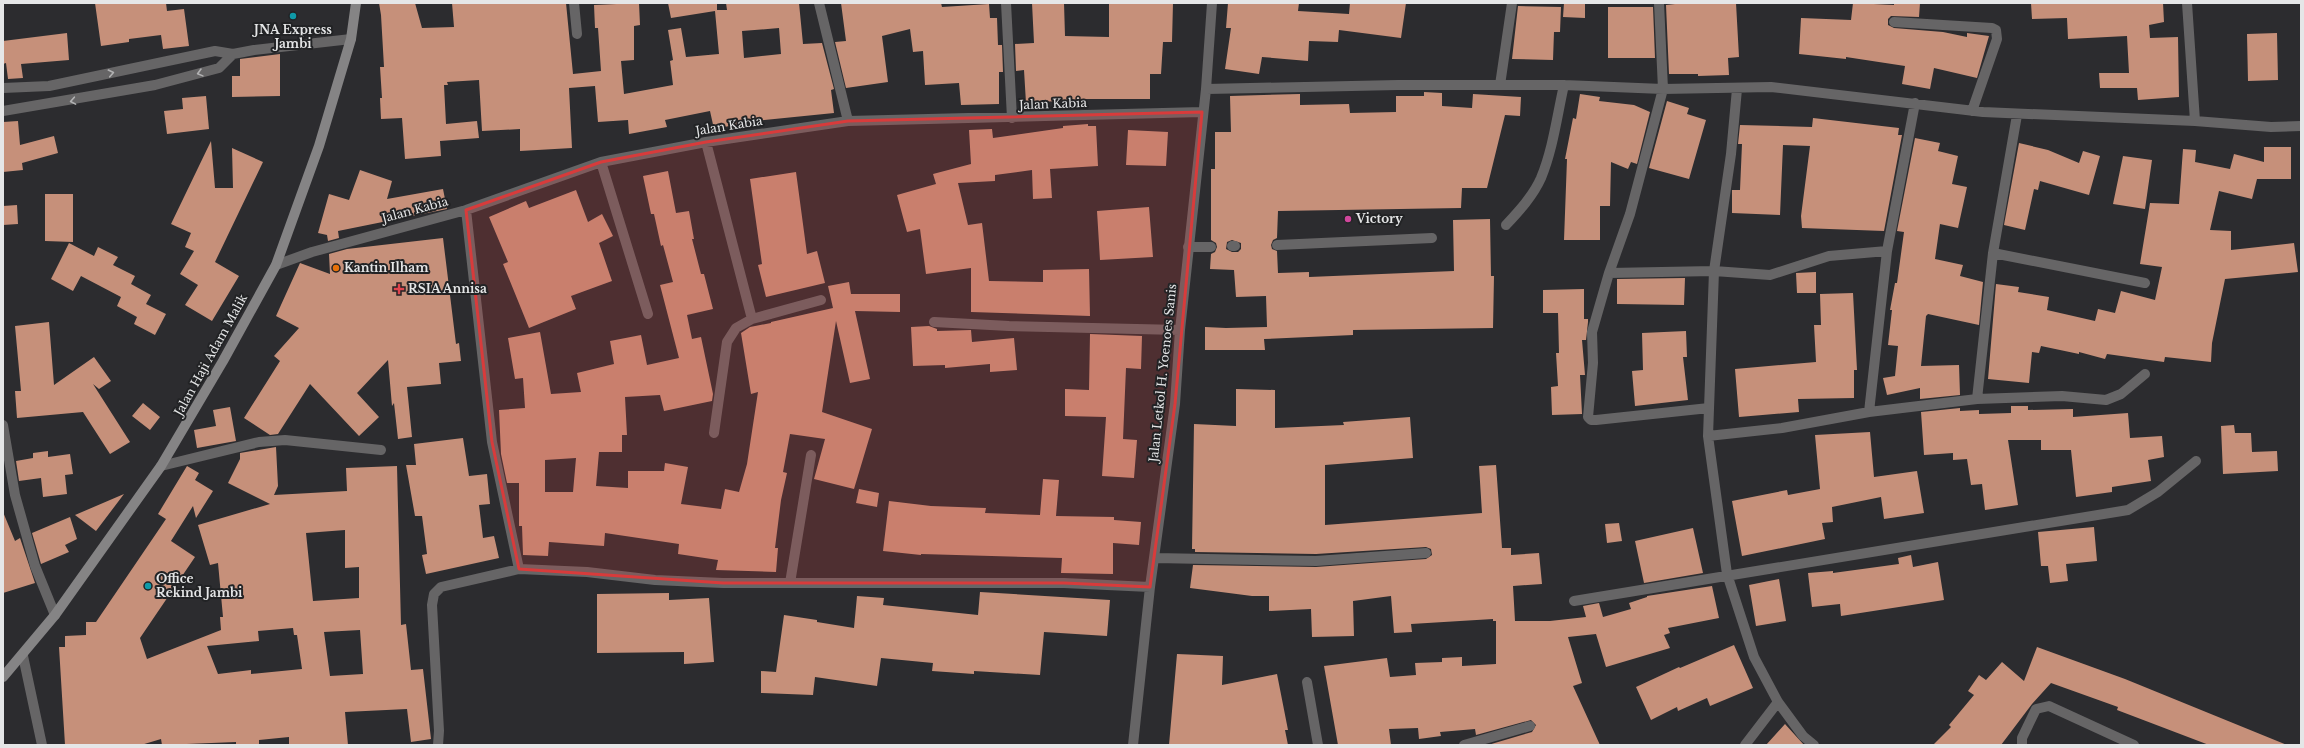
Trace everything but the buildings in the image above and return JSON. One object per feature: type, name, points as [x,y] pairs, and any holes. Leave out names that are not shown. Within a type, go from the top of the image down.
[{"type":"main road","name":"Jalan Haji Adam Malik","points":[[3,677],[55,616],[161,466],[223,361],[276,265],[319,146],[351,40],[356,3]]},
{"type":"street","points":[[574,3],[577,34]]},
{"type":"street","points":[[819,3],[848,121]]},
{"type":"street","points":[[1006,3],[1012,118]]},
{"type":"street","name":"Jalan Letkol H. Yoenoes Sanis","points":[[1134,745],[1150,587],[1175,404],[1188,247],[1202,112],[1206,89],[1212,3]]},
{"type":"street","points":[[1500,85],[1512,3]]},
{"type":"street","points":[[1659,3],[1663,89],[1630,214],[1609,272],[1592,332],[1593,363],[1588,417],[1591,420],[1596,420],[1709,408]]},
{"type":"street","points":[[2187,3],[2195,121]]},
{"type":"street","points":[[1894,22],[1992,28],[1996,30],[1997,39],[1972,110]]},
{"type":"street","points":[[3,88],[49,86],[215,51],[233,54],[254,50],[351,40]]},
{"type":"street","points":[[3,111],[52,104],[155,85],[219,68],[233,54]]},
{"type":"street","points":[[1206,89],[1390,85],[1564,85],[1663,89],[1737,89],[1771,87],[2017,115],[2195,121],[2271,127],[2301,126]]},
{"type":"street","points":[[1506,225],[1526,204],[1541,179],[1552,142],[1564,85]]},
{"type":"street","points":[[49,86],[52,104]]},
{"type":"street","points":[[1737,89],[1731,154],[1714,271],[1708,436],[1727,574],[1754,657],[1778,702],[1803,736],[1814,745]]},
{"type":"street","points":[[1869,412],[1887,251],[1915,103]]},
{"type":"street","name":"Jalan Kabia","points":[[276,265],[312,252],[466,210],[601,162],[706,142],[848,121],[1202,112]]},
{"type":"street","points":[[1977,399],[1993,253],[2017,115]]},
{"type":"street","points":[[706,142],[752,319]]},
{"type":"street","points":[[601,162],[648,314]]},
{"type":"street","points":[[466,210],[492,442],[518,569]]},
{"type":"street","points":[[1277,246],[1432,238]]},
{"type":"street","points":[[1188,247],[1211,247]]},
{"type":"street","points":[[1609,272],[1714,271],[1770,275],[1829,256],[1887,251]]},
{"type":"street","points":[[1993,253],[2145,283]]},
{"type":"street","points":[[714,433],[727,342],[736,328],[752,319],[821,300]]},
{"type":"street","points":[[934,322],[1009,326],[1180,330]]},
{"type":"street","points":[[1708,436],[1782,428],[1869,412],[1977,399],[2062,396],[2106,400],[2121,394],[2145,374]]},
{"type":"street","points":[[3,425],[15,495],[35,566],[55,616]]},
{"type":"street","points":[[161,466],[260,442],[285,440],[381,450]]},
{"type":"street","points":[[790,583],[810,455]]},
{"type":"street","points":[[1574,601],[1727,574],[2128,510],[2158,492],[2196,461]]},
{"type":"street","points":[[1155,558],[1316,561],[1426,553]]},
{"type":"street","points":[[438,745],[439,731],[432,605],[434,594],[441,587],[459,581],[518,569],[587,572],[693,582],[1064,583],[1150,587]]},
{"type":"street","points":[[22,656],[42,745]]},
{"type":"street","points":[[1308,682],[1318,745]]},
{"type":"street","points":[[1745,745],[1778,702]]},
{"type":"street","points":[[2022,745],[2022,738],[2036,709],[2050,706],[2134,745]]},
{"type":"street","points":[[1464,745],[1530,726]]},
{"type":"highlighted area","points":[[1202,112],[1175,404],[1150,587],[1064,583],[723,583],[519,569],[492,442],[466,210],[601,162],[706,142],[848,121]]},
{"type":"place","name":"JNA Express Jambi","points":[[293,16]]},
{"type":"place","name":"Victory","points":[[1348,219]]},
{"type":"place","name":"Kantin Ilham","points":[[336,268]]},
{"type":"place","name":"RSIA Annisa","points":[[399,289]]},
{"type":"place","name":"Office Rekind Jambi","points":[[148,586]]}]
